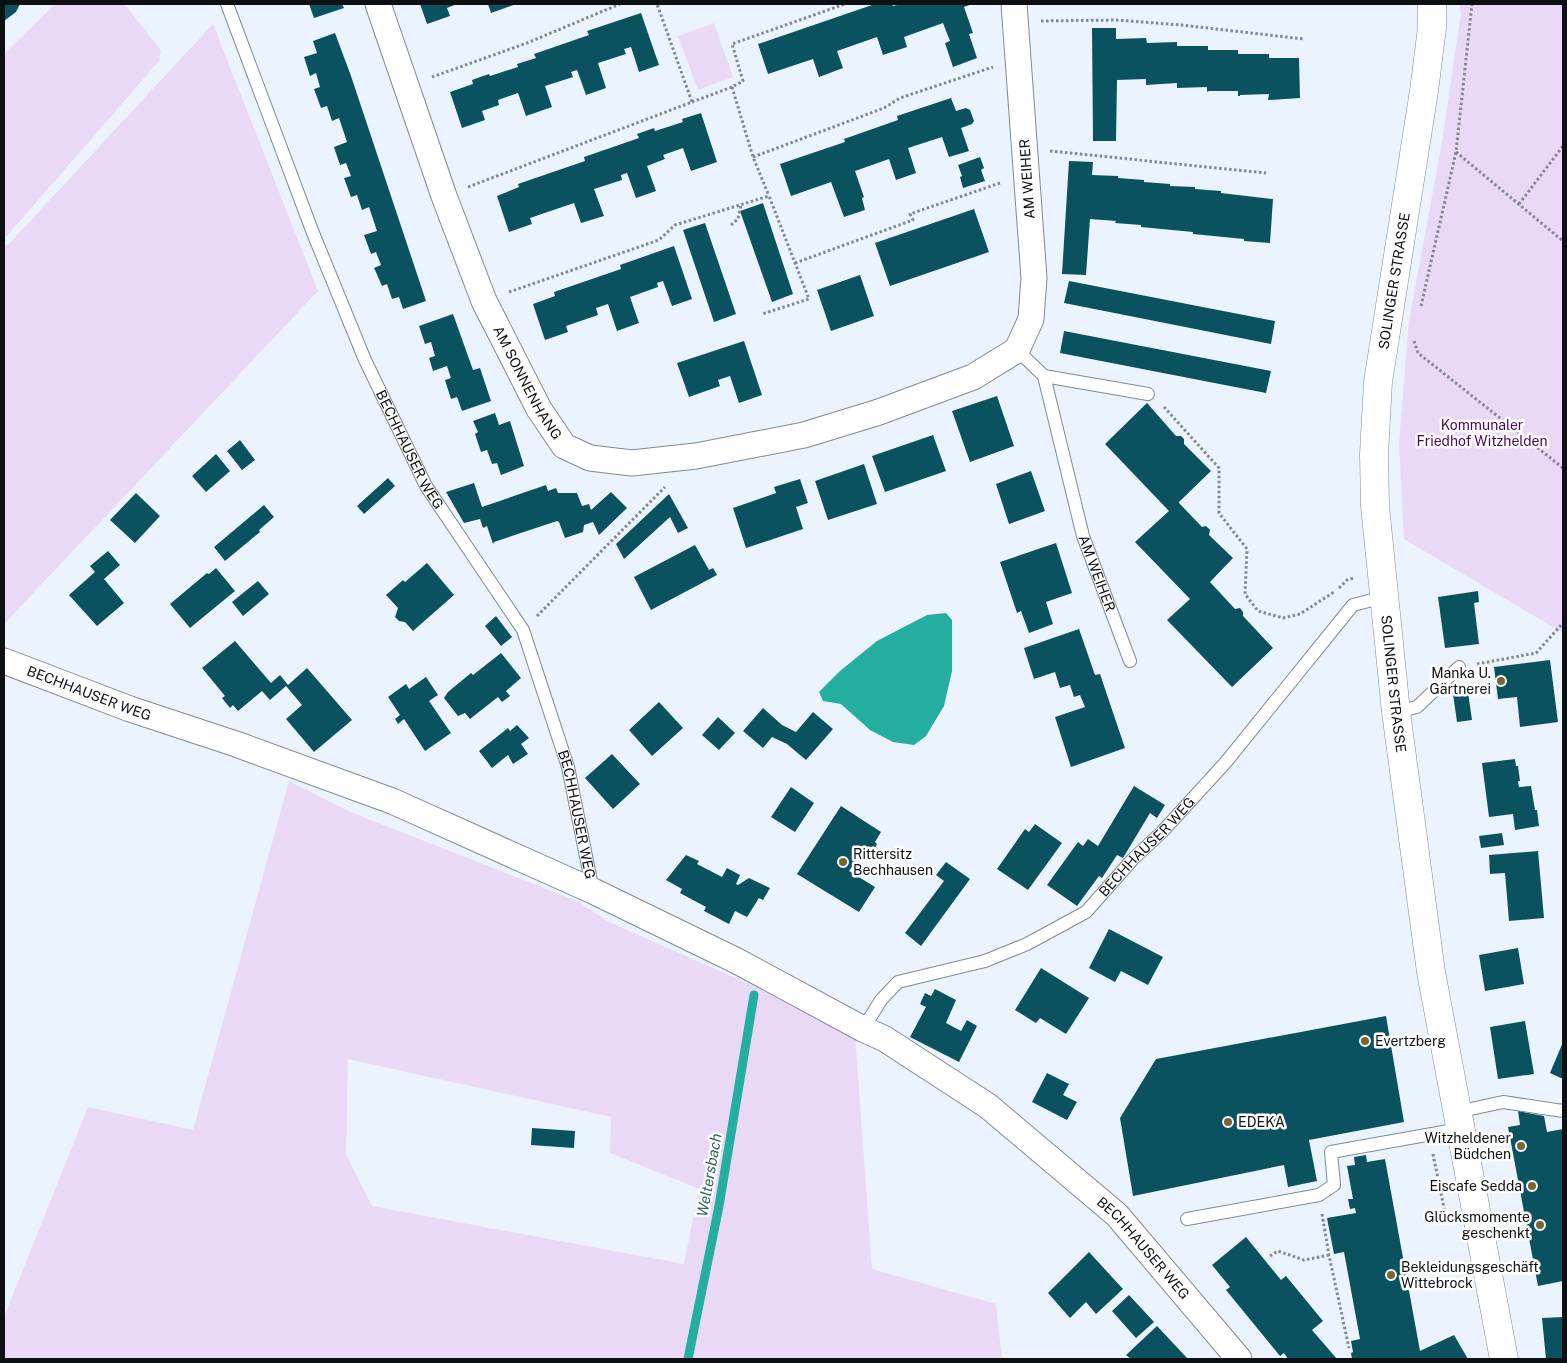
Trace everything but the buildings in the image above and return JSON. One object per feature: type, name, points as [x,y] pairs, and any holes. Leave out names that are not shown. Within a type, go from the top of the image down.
[{"type":"main road","name":"SOLINGER STRASSE","points":[[1432,4],[1432,28],[1424,91],[1378,382],[1374,454],[1375,506],[1396,712],[1431,972],[1504,1359]]},
{"type":"street","name":"AM SONNENHANG","points":[[378,4],[444,196],[484,301],[539,409],[564,446],[590,458],[632,463],[696,456],[804,435],[879,412],[972,377],[1016,350]]},
{"type":"street","name":"AM WEIHER","points":[[1015,13],[1034,278],[1031,320],[1016,350]]},
{"type":"street","name":"BECHHAUSER WEG","points":[[4,661],[130,709],[236,744],[392,801],[593,890],[737,961],[885,1039],[988,1106],[1117,1216],[1239,1359]]},
{"type":"lane","name":"BECHHAUSER WEG","points":[[227,4],[314,233],[365,360],[426,486],[523,630],[568,767],[593,890]]},
{"type":"lane","points":[[1016,350],[1044,376],[1148,394]]},
{"type":"lane","name":"AM WEIHER","points":[[1044,376],[1083,536],[1130,660]]},
{"type":"lane","name":"BECHHAUSER WEG","points":[[863,1029],[880,1000],[898,982],[984,961],[1027,944],[1086,912],[1133,859],[1162,832],[1226,762],[1353,605],[1384,598]]},
{"type":"lane","points":[[1396,712],[1417,707],[1459,667]]},
{"type":"lane","points":[[1187,1219],[1319,1195],[1334,1185],[1331,1152],[1429,1135],[1503,1102],[1563,1111]]},
{"type":"path","points":[[406,87],[527,43],[620,4]]},
{"type":"path","points":[[657,4],[692,102]]},
{"type":"path","points":[[444,196],[732,87],[743,81],[732,44],[845,4]]},
{"type":"path","points":[[1420,310],[1456,152],[1472,4]]},
{"type":"path","points":[[1015,13],[1181,25],[1304,39]]},
{"type":"path","points":[[753,157],[884,108],[900,98],[1018,59]]},
{"type":"path","points":[[732,87],[753,157],[809,300],[762,314]]},
{"type":"path","points":[[1519,204],[1563,146]]},
{"type":"path","points":[[1026,148],[1266,173]]},
{"type":"path","points":[[1456,152],[1563,241]]},
{"type":"path","points":[[795,263],[913,220],[910,214],[1027,174]]},
{"type":"path","points":[[484,301],[659,240],[675,224],[769,196]]},
{"type":"path","points":[[731,226],[738,219],[741,204]]},
{"type":"path","points":[[1413,338],[1418,353],[1563,468]]},
{"type":"path","points":[[1148,394],[1169,411],[1219,468],[1219,513],[1247,549],[1245,594],[1258,611],[1283,618],[1300,614],[1334,593],[1347,580]]},
{"type":"path","points":[[523,630],[696,456]]},
{"type":"path","points":[[1459,667],[1536,653],[1563,623]]},
{"type":"path","points":[[1429,1135],[1446,1218],[1451,1222]]},
{"type":"path","points":[[1319,1195],[1329,1255],[1349,1348]]},
{"type":"path","points":[[1270,1256],[1278,1251],[1304,1260],[1329,1255]]},
{"type":"green space","points":[[55,4],[124,4],[161,50],[159,61],[6,237],[4,235],[4,54]]},
{"type":"green space","name":"Kommunaler Friedhof Witzhelden","points":[[1459,4],[1563,4],[1563,633],[1404,539],[1399,443],[1409,321],[1442,142],[1461,13]]},
{"type":"green space","points":[[714,23],[733,77],[698,90],[678,36]]},
{"type":"green space","points":[[213,24],[318,291],[4,624],[4,244],[8,245]]},
{"type":"green space","points":[[289,781],[353,813],[579,902],[607,921],[816,1014],[855,1034],[872,1269],[996,1304],[1002,1359],[4,1359],[4,1317],[88,1107],[193,1130]],"holes":[[[348,1059],[611,1117],[610,1153],[699,1189],[684,1264],[372,1206],[346,1155]]]},
{"type":"shaded area","points":[[946,613],[952,620],[952,671],[944,706],[926,736],[914,745],[893,742],[870,730],[841,704],[823,701],[819,692],[840,671],[877,641],[927,615]]},
{"type":"waterway","name":"Weltersbach","points":[[688,1359],[719,1206],[754,995]]},
{"type":"place","name":"Manka U. Gärtnerei","points":[[1501,681]]},
{"type":"place","name":"Rittersitz Bechhausen","points":[[843,862]]},
{"type":"place","name":"Evertzberg","points":[[1365,1041]]},
{"type":"place","name":"EDEKA","points":[[1228,1122]]},
{"type":"place","name":"Witzheldener Büdchen","points":[[1521,1146]]},
{"type":"place","name":"Eiscafe Sedda","points":[[1532,1186]]},
{"type":"place","name":"Glücksmomente geschenkt","points":[[1540,1225]]},
{"type":"place","name":"Bekleidungsgeschäft Wittebrock","points":[[1391,1275]]}]
